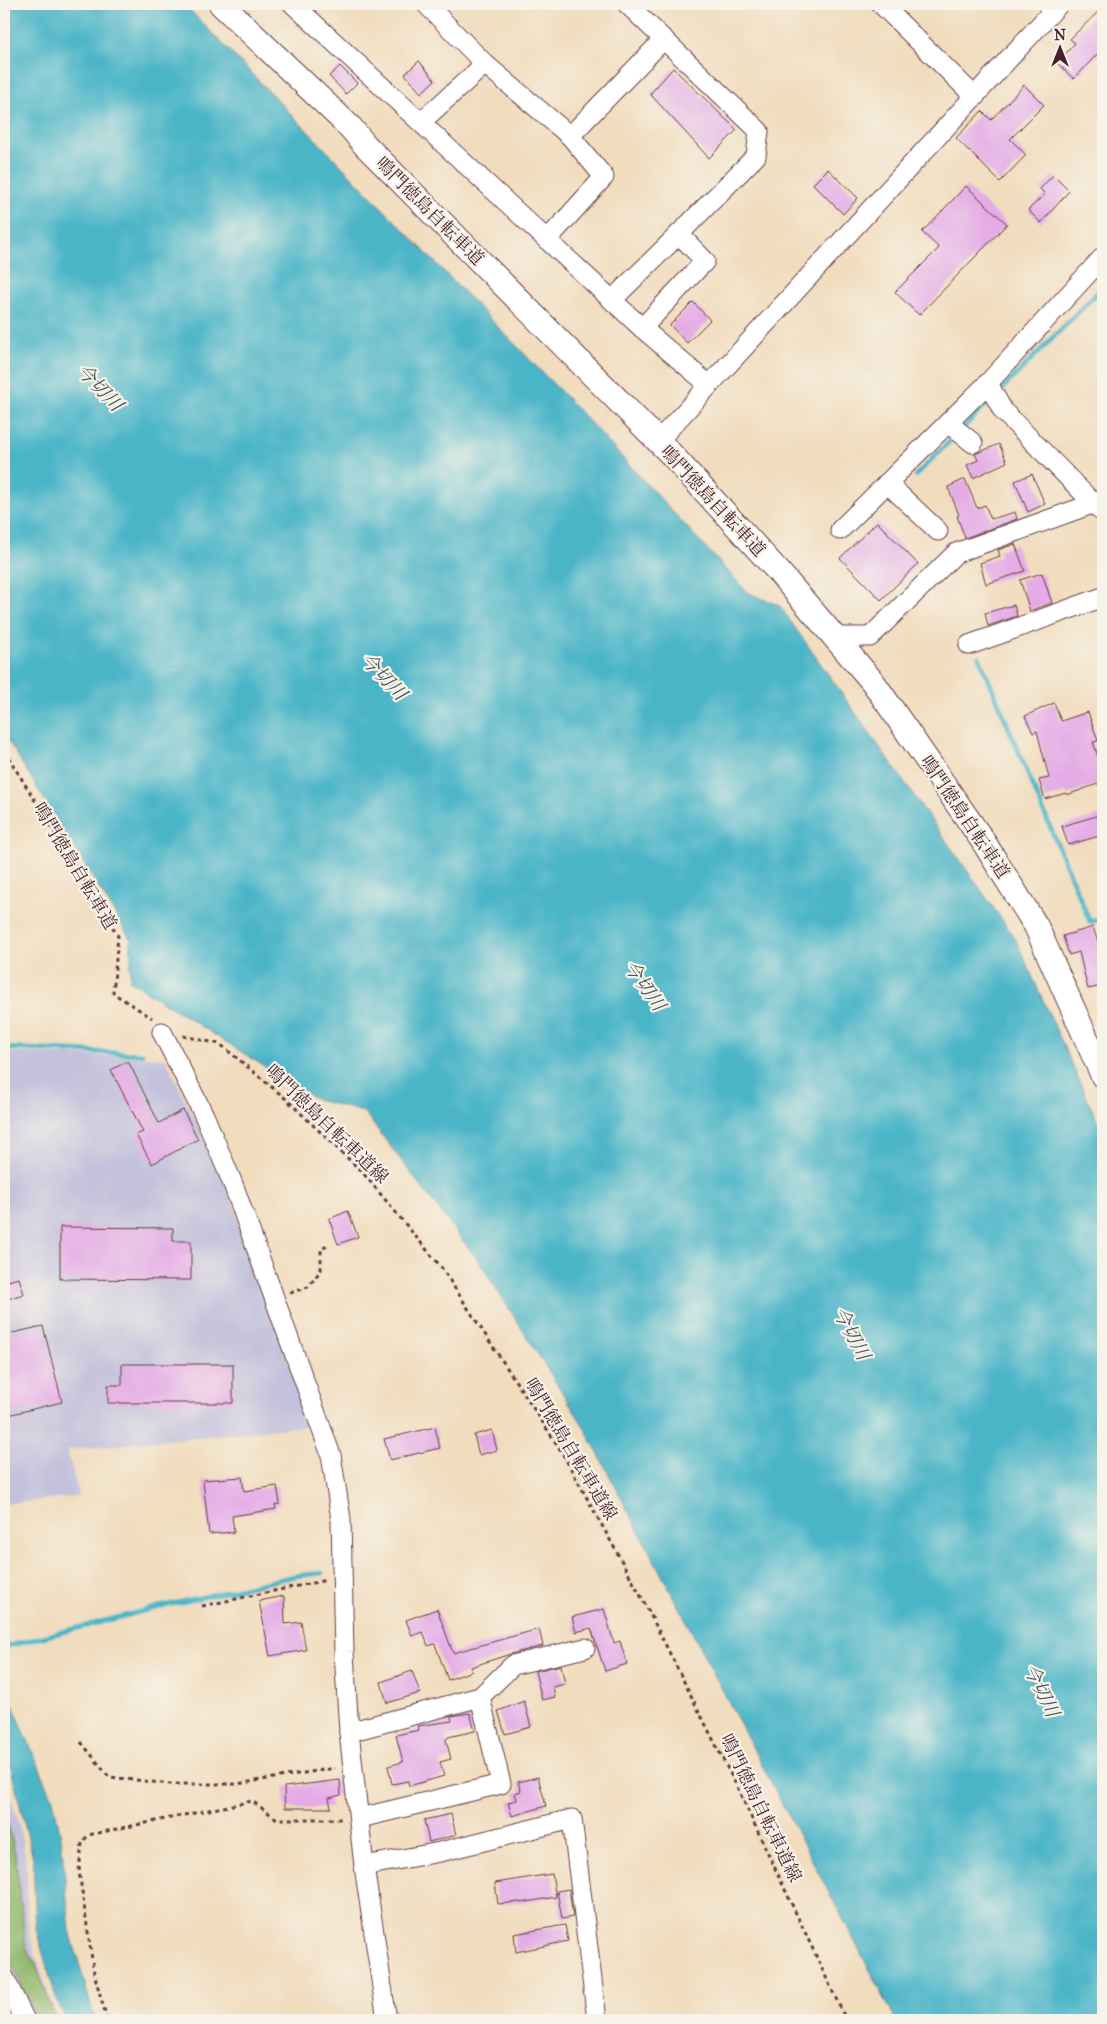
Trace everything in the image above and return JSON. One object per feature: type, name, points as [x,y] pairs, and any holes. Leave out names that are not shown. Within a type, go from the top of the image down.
[{"type":"main road","name":"鳴門徳島自転車道","points":[[222,4],[351,128],[365,145],[658,441],[770,563],[873,682],[983,841],[1036,926],[1103,1076]]},
{"type":"street","points":[[293,4],[642,328],[709,385]]},
{"type":"street","points":[[426,4],[485,64],[570,136],[604,176],[547,240]]},
{"type":"street","points":[[612,300],[756,156],[758,132],[627,4]]},
{"type":"street","points":[[881,4],[975,97]]},
{"type":"street","points":[[658,441],[1059,4]]},
{"type":"street","points":[[570,136],[664,39]]},
{"type":"street","points":[[421,122],[485,64]]},
{"type":"street","points":[[642,328],[705,261],[679,234]]},
{"type":"street","points":[[840,530],[988,383],[1103,256]]},
{"type":"street","points":[[834,636],[870,636],[956,553],[1100,506],[1003,411],[988,383]]},
{"type":"street","points":[[948,422],[973,443]]},
{"type":"street","points":[[887,483],[938,530]]},
{"type":"street","points":[[969,645],[1103,597]]},
{"type":"street","points":[[162,1032],[204,1115],[230,1175],[331,1455],[341,1519],[344,1652],[349,1732],[364,1866],[387,2020]]},
{"type":"street","points":[[349,1732],[480,1697],[513,1665],[585,1648]]},
{"type":"street","points":[[360,1818],[501,1784],[480,1697]]},
{"type":"street","points":[[364,1866],[440,1852],[572,1820],[597,2020]]},
{"type":"street","points":[[4,1977],[25,2020]]},
{"type":"path","name":"鳴門徳島自転車道","points":[[4,750],[118,936],[114,993],[158,1022],[162,1032]]},
{"type":"path","name":"鳴門徳島自転車道線","points":[[162,1032],[220,1044],[285,1098],[363,1173],[441,1267],[560,1449],[642,1598],[737,1787],[846,2020]]},
{"type":"path","points":[[275,1297],[308,1287],[321,1270],[321,1249],[327,1245]]},
{"type":"path","points":[[4,1465],[11,1462]]},
{"type":"path","points":[[202,1606],[343,1577]]},
{"type":"path","points":[[81,1742],[109,1777],[170,1784],[237,1784],[354,1764]]},
{"type":"path","points":[[107,2020],[94,1973],[79,1871],[82,1843],[88,1835],[252,1801],[277,1820],[330,1821],[360,1818]]},
{"type":"shaded area","points":[[4,1052],[165,1058],[229,1191],[296,1385],[308,1426],[67,1450],[79,1496],[4,1504]]},
{"type":"shaded area","points":[[4,1775],[20,1828],[27,1871],[27,1913],[31,1941],[57,2020],[4,2020]]},
{"type":"green space","points":[[4,1808],[15,1852],[26,1948],[35,1962],[56,2020],[38,2020],[9,1958],[4,1920]]},
{"type":"water","name":"今切川","points":[[4,4],[184,4],[571,402],[748,593],[779,605],[1015,938],[1103,1134],[1103,2020],[896,2020],[583,1425],[480,1263],[364,1112],[317,1100],[130,981],[131,940],[4,734]]},
{"type":"water","points":[[4,1692],[12,1703],[53,1799],[61,1837],[70,1931],[95,2020],[66,2020],[56,1998],[36,1929],[33,1858],[4,1740]]},
{"type":"building","points":[[1103,7],[1103,48],[1074,79],[1057,63],[1075,43],[1070,39]]},
{"type":"building","points":[[419,61],[435,80],[421,93],[405,74]]},
{"type":"building","points":[[340,66],[357,83],[346,94],[329,76]]},
{"type":"building","points":[[673,68],[737,130],[709,158],[650,94]]},
{"type":"building","points":[[1024,85],[1044,105],[1010,139],[1026,155],[1000,182],[956,138],[982,111],[991,120]]},
{"type":"building","points":[[828,169],[858,198],[843,214],[813,184]]},
{"type":"building","points":[[1053,175],[1069,191],[1041,223],[1028,210],[1045,194],[1040,189]]},
{"type":"building","points":[[966,186],[1007,224],[919,315],[895,292],[939,248],[922,232]]},
{"type":"building","points":[[693,302],[710,320],[687,343],[670,325]]},
{"type":"building","points":[[999,444],[1007,462],[973,478],[967,465],[978,460],[975,454]]},
{"type":"building","points":[[1032,474],[1045,504],[1028,512],[1015,481]]},
{"type":"building","points":[[965,479],[977,508],[985,505],[991,519],[1015,512],[1017,519],[965,538],[957,516],[959,515],[948,487]]},
{"type":"building","points":[[877,522],[918,564],[881,600],[840,558]]},
{"type":"building","points":[[1015,544],[1025,571],[986,584],[980,563],[1000,556],[998,550]]},
{"type":"building","points":[[1042,573],[1052,603],[1030,611],[1020,580]]},
{"type":"building","points":[[1014,605],[1017,616],[988,626],[985,613]]},
{"type":"building","points":[[1054,703],[1061,721],[1088,712],[1098,741],[1093,742],[1103,771],[1103,782],[1067,795],[1066,793],[1045,799],[1039,780],[1049,778],[1037,731],[1033,733],[1025,716]]},
{"type":"building","points":[[1100,815],[1103,835],[1068,845],[1062,826]]},
{"type":"building","points":[[1093,927],[1103,958],[1103,986],[1088,989],[1079,952],[1069,955],[1063,936]]},
{"type":"building","points":[[128,1061],[159,1123],[183,1110],[198,1139],[152,1164],[136,1135],[143,1132],[111,1070]]},
{"type":"building","points":[[348,1211],[358,1237],[338,1244],[329,1219]]},
{"type":"building","points":[[60,1227],[173,1228],[173,1241],[191,1241],[191,1280],[60,1279]]},
{"type":"building","points":[[19,1278],[24,1294],[4,1300],[4,1282]]},
{"type":"building","points":[[43,1326],[62,1402],[4,1416],[4,1335]]},
{"type":"building","points":[[122,1364],[233,1364],[233,1403],[108,1403],[108,1385],[122,1385]]},
{"type":"building","points":[[435,1427],[440,1448],[390,1460],[384,1439]]},
{"type":"building","points":[[492,1430],[497,1450],[479,1455],[474,1435]]},
{"type":"building","points":[[242,1477],[244,1491],[277,1486],[280,1504],[275,1505],[276,1509],[232,1516],[234,1532],[209,1534],[203,1480]]},
{"type":"building","points":[[284,1596],[285,1624],[301,1622],[306,1650],[270,1656],[259,1601]]},
{"type":"building","points":[[437,1609],[453,1653],[539,1629],[543,1646],[510,1654],[471,1667],[472,1671],[448,1680],[435,1644],[428,1646],[423,1632],[412,1636],[406,1620]]},
{"type":"building","points":[[604,1609],[614,1643],[620,1641],[627,1664],[605,1671],[591,1628],[576,1632],[572,1617]]},
{"type":"building","points":[[561,1665],[565,1684],[553,1687],[555,1697],[542,1700],[535,1671]]},
{"type":"building","points":[[412,1671],[420,1693],[387,1703],[381,1682]]},
{"type":"building","points":[[524,1701],[531,1727],[505,1734],[498,1711]]},
{"type":"building","points":[[470,1713],[475,1731],[448,1737],[446,1740],[451,1759],[440,1762],[444,1776],[409,1786],[408,1781],[392,1784],[388,1766],[403,1762],[396,1735],[419,1730],[418,1726],[452,1721],[451,1716]]},
{"type":"building","points":[[538,1777],[546,1806],[512,1816],[508,1802],[517,1800],[515,1793],[521,1791],[518,1782]]},
{"type":"building","points":[[340,1780],[341,1795],[329,1798],[331,1808],[285,1808],[284,1787]]},
{"type":"building","points":[[451,1814],[456,1835],[429,1842],[424,1820]]},
{"type":"building","points":[[552,1874],[556,1897],[520,1903],[498,1904],[495,1883]]},
{"type":"building","points":[[569,1889],[573,1917],[562,1919],[557,1891]]},
{"type":"building","points":[[565,1925],[568,1941],[516,1952],[514,1934]]},
{"type":"waterway","points":[[998,393],[1103,287]]},
{"type":"waterway","points":[[962,429],[992,399]]},
{"type":"waterway","points":[[916,475],[956,435]]},
{"type":"waterway","points":[[979,657],[1090,922],[1103,918]]},
{"type":"waterway","points":[[4,1048],[142,1054]]},
{"type":"waterway","points":[[4,1647],[159,1607],[295,1576],[322,1573]]}]
